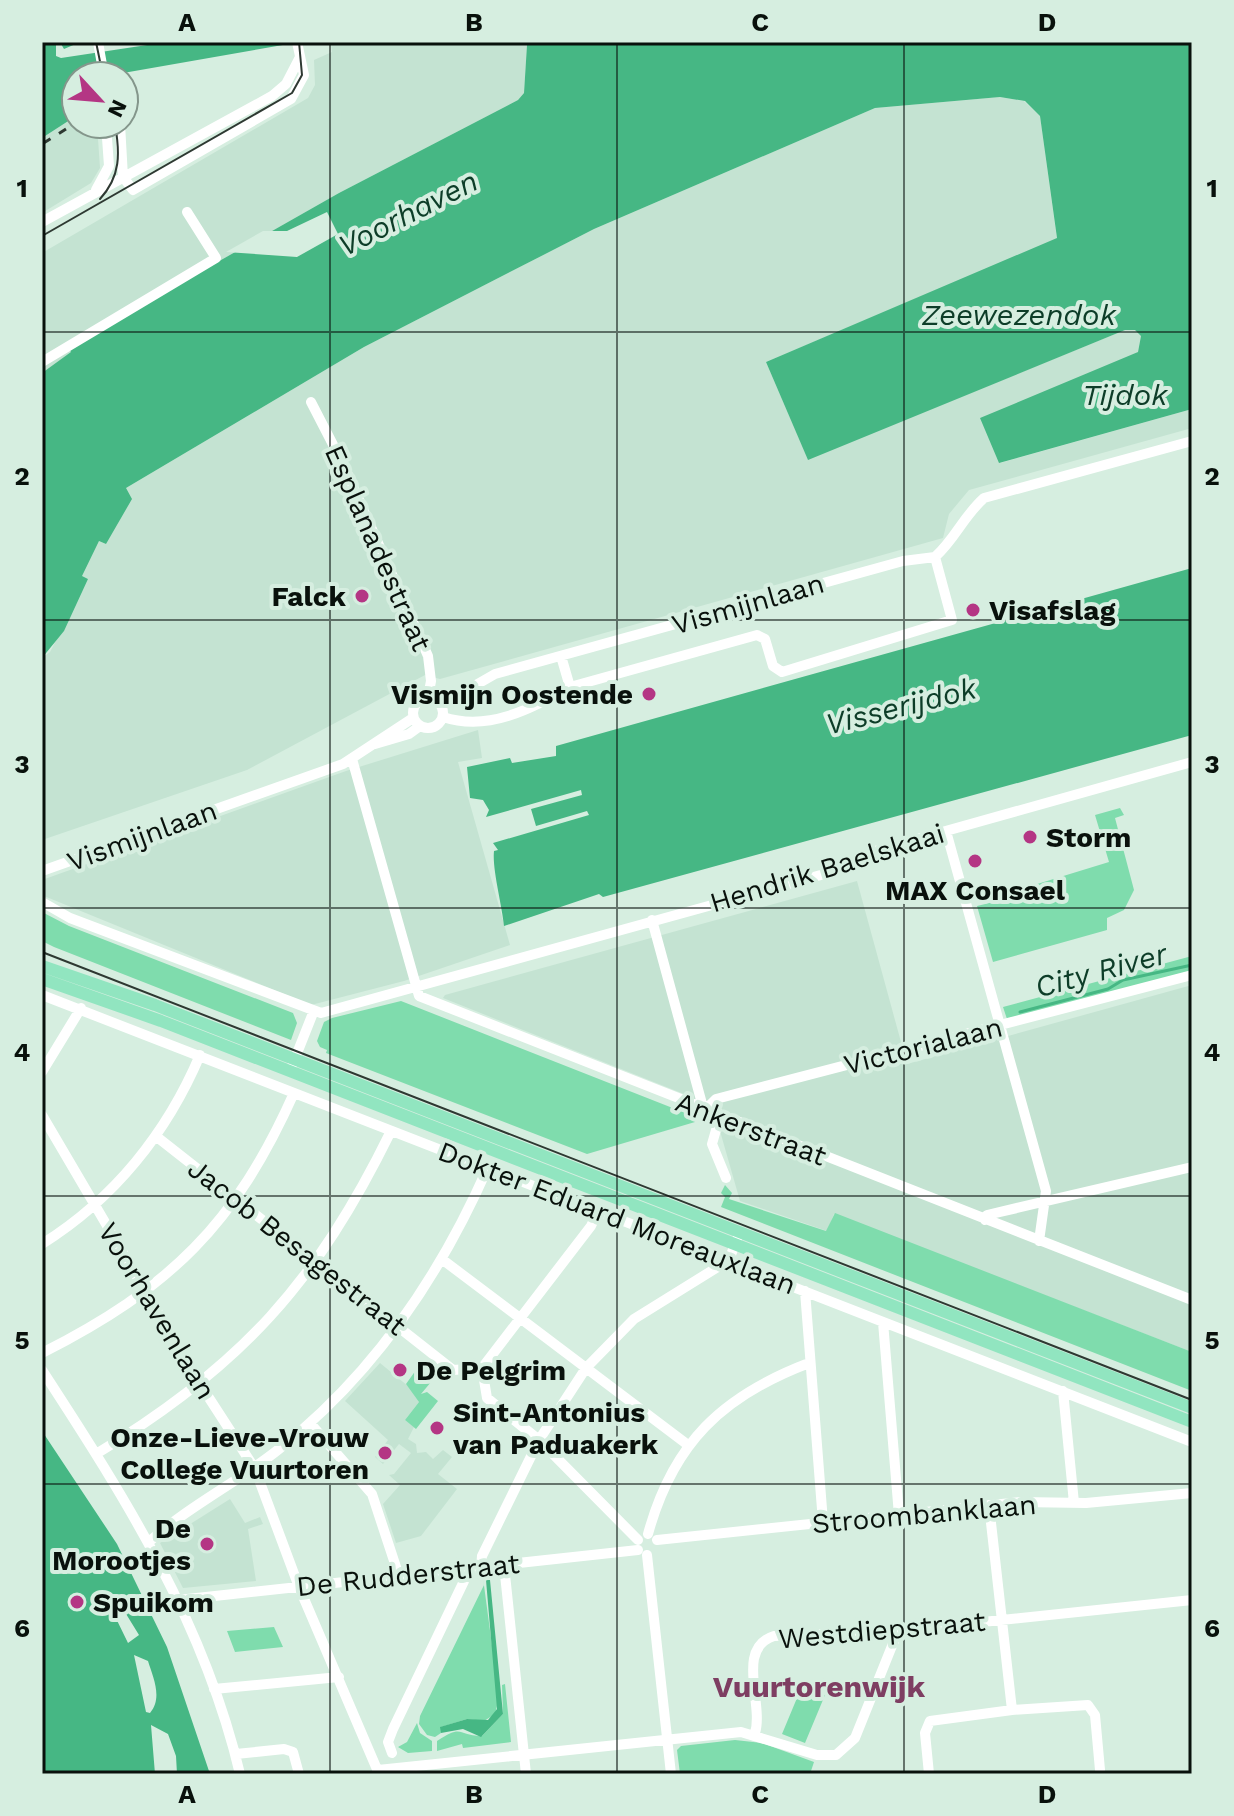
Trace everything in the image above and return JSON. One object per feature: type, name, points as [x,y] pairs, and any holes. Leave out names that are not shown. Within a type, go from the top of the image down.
[{"type":"main road","name":"Dokter Eduard Moreauxlaan","points":[[42,966],[724,1233],[1192,1408]]},
{"type":"main road","name":"Dokter Eduard Moreauxlaan","points":[[42,979],[293,1065]]},
{"type":"main road","name":"Dokter Eduard Moreauxlaan","points":[[738,1238],[1192,1422]]},
{"type":"street","points":[[42,222],[279,91],[300,57],[297,42]]},
{"type":"street","points":[[90,196],[109,166],[107,140]]},
{"type":"street","points":[[121,140],[123,177]]},
{"type":"street","points":[[42,362],[216,258],[187,212]]},
{"type":"street","name":"Esplanadestraat","points":[[311,402],[344,466],[428,656],[431,681],[428,697]]},
{"type":"street","points":[[443,717],[460,721],[513,716],[570,687],[757,635],[765,639],[773,666],[782,672],[952,620],[935,557],[955,534],[962,518],[984,498],[1192,441]]},
{"type":"street","name":"Vismijnlaan","points":[[441,705],[495,674],[903,561],[935,557]]},
{"type":"street","points":[[561,656],[570,687]]},
{"type":"street","points":[[428,697],[441,705],[443,717],[436,726],[416,722],[415,704],[428,697]]},
{"type":"street","name":"Vismijnlaan","points":[[42,871],[352,759],[375,744],[388,743],[416,722]]},
{"type":"street","points":[[42,902],[70,918],[313,1013],[415,986],[352,759]]},
{"type":"street","name":"Hendrik Baelskaai","points":[[415,986],[857,865],[878,850],[1192,762]]},
{"type":"street","points":[[946,831],[1046,1191],[1039,1241]]},
{"type":"street","points":[[652,920],[704,1111]]},
{"type":"street","name":"Victorialaan","points":[[704,1111],[716,1099],[1192,975]]},
{"type":"street","name":"Ankerstraat","points":[[415,986],[419,996],[441,1007],[1192,1300]]},
{"type":"street","name":"Dokter Eduard Moreauxlaan","points":[[42,995],[1192,1442]]},
{"type":"street","points":[[42,1072],[81,1008]]},
{"type":"street","points":[[293,1065],[313,1013]]},
{"type":"street","points":[[42,1244],[94,1205],[157,1137],[200,1055]]},
{"type":"street","points":[[42,1353],[99,1324],[166,1277],[236,1200],[265,1154],[294,1093]]},
{"type":"street","name":"Voorhavenlaan","points":[[42,1115],[200,1384],[255,1469],[299,1587],[379,1772]]},
{"type":"street","points":[[720,1116],[712,1144],[726,1178]]},
{"type":"street","points":[[96,1454],[147,1423],[200,1384],[264,1325],[317,1263],[355,1201],[391,1131]]},
{"type":"street","name":"Jacob Besagestraat","points":[[157,1137],[453,1370],[482,1368]]},
{"type":"street","points":[[150,1541],[255,1469],[310,1423],[398,1326],[443,1260],[488,1167]]},
{"type":"street","points":[[985,1220],[987,1215],[1192,1167]]},
{"type":"street","points":[[598,1211],[591,1226],[482,1368],[487,1398],[539,1440],[641,1548],[655,1552],[652,1537],[655,1507],[688,1445],[708,1422],[741,1394],[809,1363]]},
{"type":"street","points":[[702,1276],[724,1233]]},
{"type":"street","points":[[481,1568],[482,1556],[539,1440],[586,1368],[634,1319],[729,1260],[738,1238]]},
{"type":"street","points":[[443,1260],[688,1445]]},
{"type":"street","points":[[805,1291],[823,1522]]},
{"type":"street","points":[[883,1322],[899,1515]]},
{"type":"street","points":[[42,1370],[150,1541],[214,1689],[240,1774]]},
{"type":"street","points":[[1063,1391],[1074,1503]]},
{"type":"street","points":[[310,1423],[372,1494],[399,1576]]},
{"type":"street","name":"Stroombanklaan","points":[[652,1537],[989,1505],[1074,1503],[1192,1493]]},
{"type":"street","points":[[989,1505],[1012,1710]]},
{"type":"street","points":[[641,1548],[652,1537]]},
{"type":"street","points":[[641,1548],[671,1774]]},
{"type":"street","name":"De Rudderstraat","points":[[178,1600],[641,1548]]},
{"type":"street","points":[[504,1565],[526,1774]]},
{"type":"street","points":[[392,1753],[388,1742],[393,1729],[465,1579],[465,1570]]},
{"type":"street","name":"Westdiepstraat","points":[[755,1733],[759,1718],[753,1661],[761,1642],[774,1636],[898,1631],[1192,1600]]},
{"type":"street","points":[[379,1772],[667,1739],[755,1733],[817,1755],[843,1751],[855,1738],[898,1631]]},
{"type":"street","points":[[214,1689],[339,1677]]},
{"type":"street","points":[[929,1774],[925,1733],[930,1721],[1012,1710],[1088,1705],[1095,1715],[1100,1770]]},
{"type":"street","points":[[236,1754],[284,1749],[293,1752],[299,1774]]},
{"type":"shaded area","points":[[331,42],[524,42],[527,45],[524,93],[518,100],[339,193],[68,347],[72,352],[42,373],[42,253],[308,98],[315,85],[314,60],[332,52]]},
{"type":"shaded area","points":[[1000,97],[1024,101],[1040,116],[1057,239],[766,362],[808,459],[1125,330],[1135,330],[1141,336],[1138,352],[1000,463],[1192,409],[1192,428],[969,490],[949,514],[943,538],[440,679],[425,675],[247,770],[42,840],[42,658],[50,652],[88,579],[81,576],[99,541],[106,544],[126,488],[364,347],[594,229],[875,108]]},
{"type":"shaded area","points":[[60,126],[60,140],[98,140],[100,168],[91,183],[42,213],[42,138]]},
{"type":"shaded area","points":[[478,730],[482,758],[458,762],[510,945],[404,981],[311,1005],[44,896],[42,880],[346,771]]},
{"type":"shaded area","points":[[1120,808],[1124,815],[1115,818],[1134,890],[1124,910],[1107,918],[1107,930],[993,962],[977,906],[1014,897],[1014,891],[1109,862],[1095,815]]},
{"type":"shaded area","points":[[857,881],[907,1064],[1192,985],[1192,1352],[834,1214],[827,1231],[740,1201],[720,1131],[684,1094],[443,998]]},
{"type":"shaded area","points":[[42,912],[69,926],[293,1013],[297,1023],[291,1040],[42,941]]},
{"type":"shaded area","points":[[1192,956],[1192,972],[1008,1022],[1003,1007]]},
{"type":"shaded area","points":[[401,1001],[693,1116],[695,1122],[587,1154],[326,1053],[327,1050],[320,1047],[317,1041],[324,1022]]},
{"type":"shaded area","points":[[725,1185],[732,1193],[729,1199],[826,1231],[835,1213],[1192,1352],[1192,1391],[721,1207],[725,1197],[721,1193]]},
{"type":"shaded area","name":"Onze-Lieve-Vrouw College Vuurtoren","points":[[380,1363],[414,1391],[419,1402],[405,1420],[414,1427],[408,1439],[416,1444],[417,1453],[426,1452],[433,1459],[443,1450],[452,1457],[438,1474],[457,1489],[421,1536],[396,1543],[383,1504],[400,1485],[389,1475],[394,1474],[411,1453],[399,1444],[383,1464],[375,1457],[388,1440],[345,1401]]},
{"type":"shaded area","points":[[416,1370],[423,1375],[416,1383],[425,1377],[431,1382],[421,1394],[427,1392],[438,1401],[416,1429],[405,1420],[419,1402],[406,1384]]},
{"type":"shaded area","name":"De Morootjes","points":[[230,1499],[245,1523],[260,1517],[263,1524],[248,1529],[256,1581],[183,1588],[160,1543]]},
{"type":"shaded area","points":[[484,1585],[499,1698],[495,1714],[484,1721],[467,1719],[441,1727],[441,1733],[435,1737],[427,1735],[419,1724],[420,1716]]},
{"type":"shaded area","points":[[274,1627],[283,1647],[235,1652],[227,1631]]},
{"type":"shaded area","points":[[505,1684],[511,1742],[463,1748],[462,1744],[437,1751],[437,1741],[452,1733],[482,1736],[503,1714],[502,1685]]},
{"type":"shaded area","points":[[802,1686],[825,1695],[805,1743],[782,1734]]},
{"type":"shaded area","points":[[417,1723],[420,1733],[432,1741],[432,1751],[408,1753],[398,1747],[407,1742]]},
{"type":"shaded area","points":[[735,1740],[762,1743],[814,1762],[810,1774],[680,1774],[677,1750],[681,1746]]},
{"type":"water","points":[[167,42],[300,42],[140,70],[140,60],[60,60],[60,126],[42,138],[42,44],[78,43],[64,49],[61,44],[56,45],[56,56],[61,58]]},
{"type":"water","points":[[524,42],[1192,42],[1192,409],[999,463],[980,418],[1138,352],[1141,336],[1135,330],[1125,330],[808,460],[766,362],[1057,238],[1040,116],[1025,101],[1000,97],[875,108],[594,229],[364,347],[126,488],[132,499],[106,544],[99,541],[82,576],[88,579],[64,631],[42,658],[42,373],[71,352],[68,347],[339,193],[518,100],[524,93],[527,45]]},
{"type":"water","name":"Visserijdok","points":[[1192,568],[1192,735],[603,897],[599,894],[504,926],[494,867],[494,851],[498,850],[493,843],[589,815],[587,811],[536,826],[531,809],[582,795],[581,790],[486,817],[489,810],[483,800],[470,798],[467,767],[510,758],[512,763],[556,756],[556,746]]},
{"type":"water","name":"Spuikom","points":[[42,1431],[117,1544],[167,1647],[210,1774],[177,1774],[176,1756],[168,1734],[151,1725],[155,1774],[42,1774]],"holes":[[[122,1596],[123,1609],[139,1635],[128,1643],[109,1604]],[[134,1655],[148,1661],[154,1681],[156,1701],[150,1713],[146,1712]]]},
{"type":"water","points":[[486,1580],[490,1580],[503,1714],[481,1737],[463,1729],[441,1733],[440,1727],[467,1719],[488,1720],[497,1709]]},
{"type":"pier","points":[[327,212],[338,234],[297,257],[226,252],[263,231],[287,231]]},
{"type":"waterway","name":"City River","points":[[1020,1012],[1108,989],[1123,980],[1192,965]]},
{"type":"tram line","points":[[96,42],[100,60]]},
{"type":"tram line","points":[[42,236],[292,93],[302,75],[299,42]]},
{"type":"tram line","points":[[100,199],[115,173],[117,140]]},
{"type":"tram line","points":[[42,952],[1192,1400]]},
{"type":"railway","points":[[42,144],[60,133]]},
{"type":"place","name":"Falck","points":[[362,596]]},
{"type":"place","name":"Visafslag","points":[[973,610]]},
{"type":"place","name":"Vismijn Oostende","points":[[649,694]]},
{"type":"place","name":"Storm","points":[[1030,837]]},
{"type":"place","name":"MAX Consael","points":[[975,861]]},
{"type":"place","name":"De Pelgrim","points":[[400,1370]]},
{"type":"place","name":"Sint-Antonius van Paduakerk","points":[[437,1428]]},
{"type":"place","name":"Onze-Lieve-Vrouw College Vuurtoren","points":[[385,1453]]},
{"type":"place","name":"De Morootjes","points":[[207,1544]]},
{"type":"place","name":"Spuikom","points":[[77,1602]]},
{"type":"district","name":"Vuurtorenwijk","points":[[819,1686]]},
{"type":"water label","name":"Voorhaven","points":[[408,213]]},
{"type":"water label","name":"Zeewezendok","points":[[1019,314]]},
{"type":"water label","name":"Tijdok","points":[[1125,394]]}]
